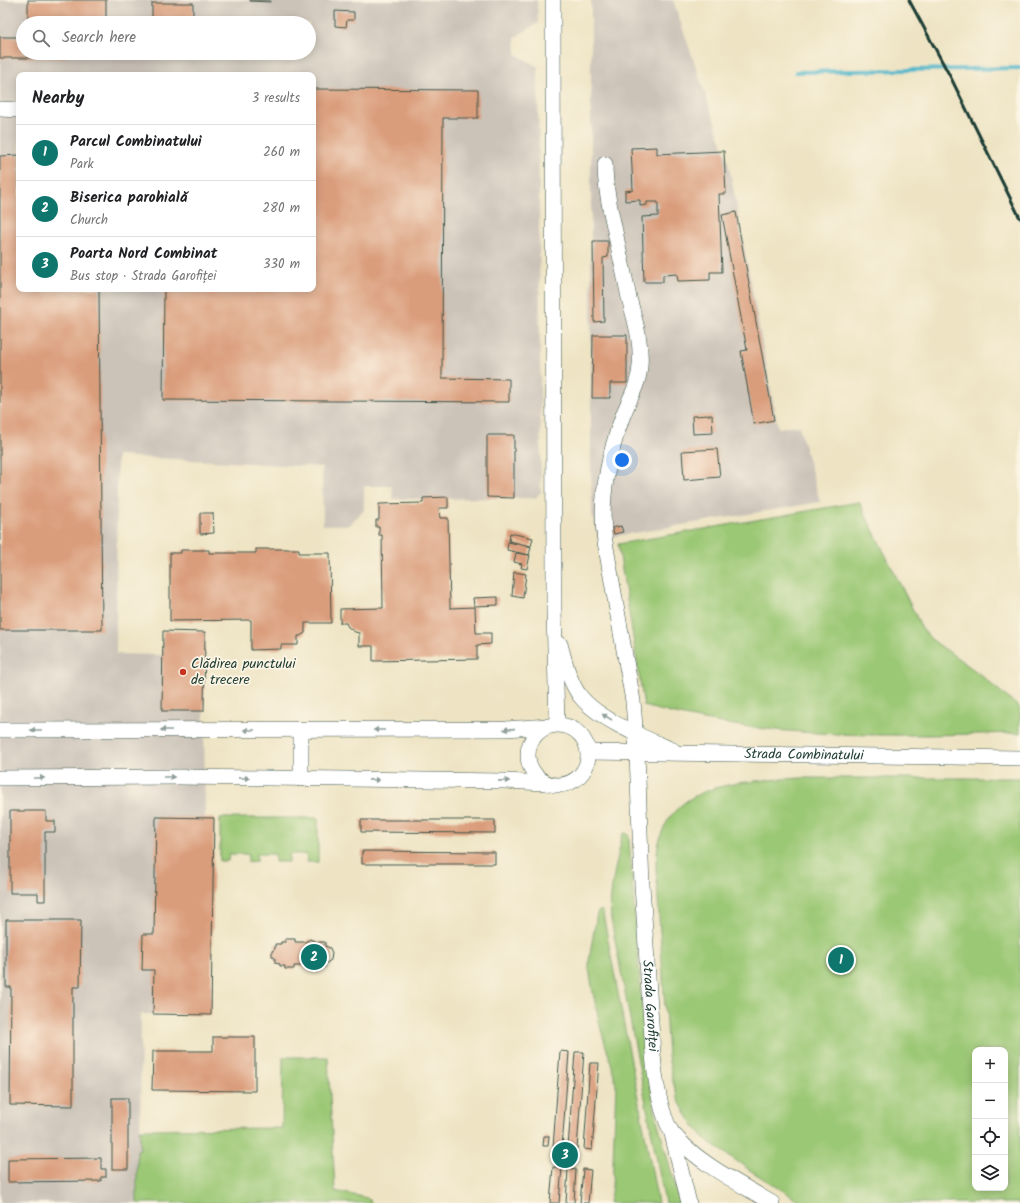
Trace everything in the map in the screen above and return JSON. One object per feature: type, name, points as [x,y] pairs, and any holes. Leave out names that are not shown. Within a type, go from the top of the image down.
[{"type":"street","points":[[552,725],[554,611],[553,0]]},
{"type":"street","points":[[0,110],[16,110]]},
{"type":"street","name":"Strada Garofiței","points":[[605,164],[606,190],[637,328],[640,354],[640,368],[637,382],[623,416],[610,458],[603,506],[605,538],[633,701],[637,753],[642,885],[653,1054],[658,1092],[671,1132],[686,1148],[708,1164],[772,1203]]},
{"type":"street","points":[[554,611],[559,640],[565,662],[571,680],[580,696],[593,708],[608,718],[679,753]]},
{"type":"street","points":[[0,730],[506,729],[552,725],[570,727],[582,735],[588,752],[588,761],[585,770],[579,777],[563,785],[554,785],[538,778],[532,771],[527,754],[533,737],[540,730],[552,725]]},
{"type":"street","points":[[301,730],[302,779]]},
{"type":"street","name":"Strada Combinatului","points":[[588,752],[1020,758]]},
{"type":"street","points":[[0,778],[205,778],[546,782]]},
{"type":"street","points":[[671,1132],[689,1203]]},
{"type":"shaded area","points":[[0,0],[537,0],[538,23],[515,37],[516,54],[538,67],[541,492],[535,498],[393,499],[392,486],[364,486],[364,510],[349,525],[323,525],[322,467],[117,456],[116,654],[162,655],[163,631],[205,632],[205,818],[214,818],[211,1015],[141,1014],[140,1149],[137,1150],[137,1203],[0,1203]]},
{"type":"shaded area","points":[[591,0],[673,0],[728,161],[778,428],[799,426],[820,502],[598,539],[592,513],[591,464]]},
{"type":"green space","points":[[859,502],[923,630],[931,639],[977,672],[1020,708],[1020,733],[878,735],[784,731],[690,717],[644,706],[618,544]]},
{"type":"green space","points":[[801,778],[1020,778],[1020,1203],[803,1203],[751,1171],[708,1141],[695,1127],[686,1114],[678,1099],[668,1056],[656,869],[660,840],[669,818],[684,803],[704,792],[726,785]]},
{"type":"green space","points":[[220,818],[318,818],[318,862],[307,862],[306,854],[289,854],[289,862],[275,862],[275,854],[257,854],[257,861],[248,862],[248,854],[229,854],[228,861],[220,861]]},
{"type":"green space","points":[[624,833],[628,834],[629,839],[647,1070],[658,1123],[680,1203],[665,1203],[611,919],[610,909],[612,888],[622,836]]},
{"type":"green space","points":[[602,911],[603,914],[658,1203],[609,1203],[612,1188],[616,1085],[601,1030],[589,968],[597,913]]},
{"type":"green space","points":[[283,1057],[328,1057],[335,1191],[367,1198],[372,1203],[137,1203],[137,1150],[140,1149],[140,1129],[282,1128]]},
{"type":"building","points":[[28,0],[106,0],[106,16],[28,16]]},
{"type":"building","points":[[270,0],[270,2],[250,1]]},
{"type":"building","points":[[152,3],[193,3],[193,16],[152,16]]},
{"type":"building","points":[[335,11],[354,12],[354,20],[347,20],[346,27],[335,26]]},
{"type":"building","points":[[0,37],[16,37],[16,58],[0,58]]},
{"type":"building","points":[[316,89],[478,90],[478,118],[443,118],[442,378],[509,379],[509,402],[163,400],[164,292],[316,292]]},
{"type":"building","points":[[657,147],[657,154],[724,151],[726,194],[719,194],[722,272],[710,272],[710,280],[678,281],[677,274],[663,275],[663,282],[644,282],[642,217],[658,216],[658,202],[647,202],[647,205],[640,206],[640,200],[625,201],[625,191],[633,190],[631,148]]},
{"type":"building","points":[[16,155],[16,292],[99,292],[102,630],[0,630],[0,156]]},
{"type":"building","points":[[736,212],[774,420],[754,424],[741,351],[747,350],[722,215]]},
{"type":"building","points":[[593,241],[608,241],[608,257],[603,258],[604,321],[594,322]]},
{"type":"building","points":[[593,335],[627,335],[627,383],[610,383],[610,398],[592,398]]},
{"type":"building","points":[[712,415],[713,433],[693,434],[692,416]]},
{"type":"building","points":[[487,435],[514,435],[514,498],[487,497]]},
{"type":"building","points":[[717,449],[720,477],[684,480],[682,451]]},
{"type":"building","points":[[448,497],[448,508],[439,508],[440,518],[448,518],[450,608],[475,607],[476,633],[491,633],[491,644],[477,645],[477,659],[373,661],[373,646],[359,646],[359,633],[348,627],[346,623],[340,623],[340,609],[383,608],[382,535],[379,535],[379,527],[376,527],[376,520],[379,520],[379,504],[423,503],[423,498]]},
{"type":"building","points":[[200,513],[213,513],[214,533],[200,534]]},
{"type":"building","points":[[621,526],[623,532],[614,534],[612,528]]},
{"type":"building","points":[[510,533],[533,538],[531,546],[509,541]]},
{"type":"building","points":[[508,542],[531,547],[529,555],[507,550]]},
{"type":"building","points":[[256,549],[299,549],[299,553],[330,553],[331,623],[305,623],[305,633],[298,636],[298,645],[281,645],[281,649],[251,650],[251,620],[170,621],[170,553],[181,553],[181,550],[209,550],[209,553],[256,553]]},
{"type":"building","points":[[516,553],[530,555],[527,569],[521,568],[522,564],[514,562]]},
{"type":"building","points":[[514,572],[526,574],[523,598],[512,596]]},
{"type":"building","points":[[498,597],[498,605],[474,606],[473,598]]},
{"type":"building","name":"Clădirea punctului de trecere","points":[[163,631],[205,632],[204,711],[162,711]]},
{"type":"building","points":[[10,811],[46,811],[46,821],[55,821],[55,832],[45,832],[45,901],[38,901],[38,893],[10,893]]},
{"type":"building","points":[[156,817],[214,818],[211,1015],[153,1014],[154,970],[142,970],[143,934],[154,934]]},
{"type":"building","points":[[361,820],[495,820],[495,833],[361,832]]},
{"type":"building","points":[[362,851],[495,852],[495,864],[362,864]]},
{"type":"building","points":[[6,920],[81,920],[80,987],[73,987],[73,1106],[10,1105],[11,987],[6,987]]},
{"type":"building","points":[[285,939],[295,939],[295,942],[305,942],[310,939],[316,942],[325,942],[325,946],[330,948],[332,953],[331,960],[325,964],[325,967],[315,967],[310,970],[305,966],[294,966],[294,969],[285,969],[285,966],[280,966],[280,964],[275,963],[275,958],[272,956],[272,951],[275,949],[275,944],[285,942]]},
{"type":"building","points":[[213,1037],[255,1037],[255,1091],[152,1090],[153,1051],[213,1051]]},
{"type":"building","points":[[560,1051],[569,1052],[562,1148],[553,1148]]},
{"type":"building","points":[[575,1052],[584,1052],[577,1149],[568,1148]]},
{"type":"building","points":[[590,1063],[599,1063],[592,1150],[584,1149]]},
{"type":"building","points":[[112,1098],[128,1098],[128,1169],[112,1169]]},
{"type":"building","points":[[544,1136],[549,1136],[548,1146],[543,1146]]},
{"type":"building","points":[[101,1158],[101,1169],[106,1169],[106,1177],[101,1177],[101,1181],[8,1182],[8,1159]]},
{"type":"building","points":[[553,1167],[562,1167],[559,1203],[550,1203]]},
{"type":"building","points":[[568,1168],[576,1169],[574,1203],[566,1203]]},
{"type":"building","points":[[583,1169],[591,1170],[588,1203],[580,1203]]},
{"type":"waterway","points":[[796,72],[1020,68]]},
{"type":"railway","points":[[909,0],[951,78],[1020,218]]},
{"type":"place","name":"Clădirea punctului de trecere","points":[[183,672]]},
{"type":"place","name":"Biserica parohială","points":[[314,957]]},
{"type":"place","name":"Parcul Combinatului","points":[[841,960]]},
{"type":"place","name":"Poarta Nord Combinat","points":[[565,1155]]}]
